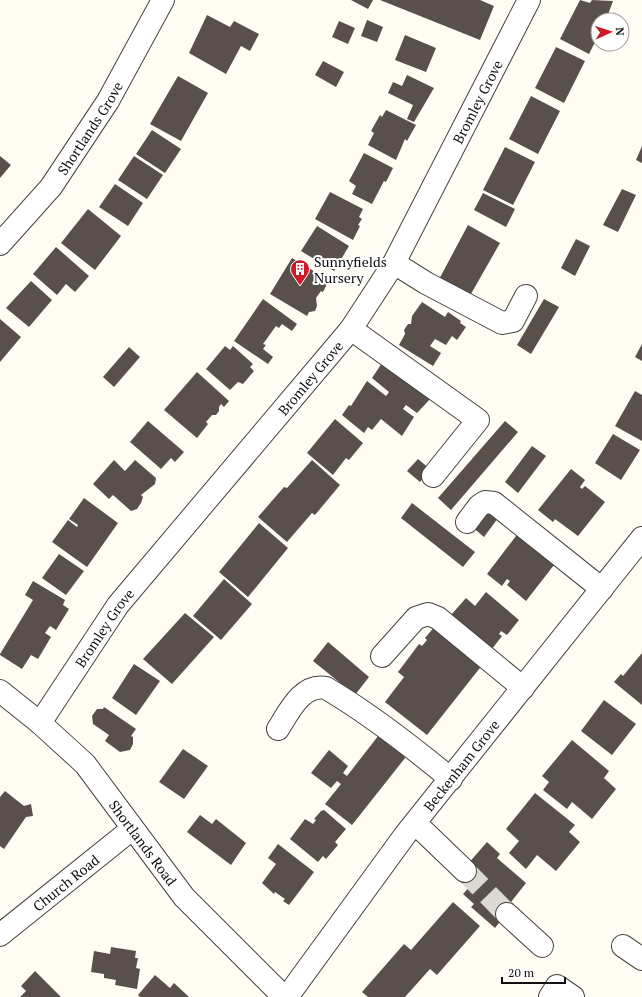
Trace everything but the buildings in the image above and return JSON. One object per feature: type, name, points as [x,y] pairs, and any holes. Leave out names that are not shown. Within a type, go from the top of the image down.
[{"type":"street","name":"Shortlands Grove","points":[[2,237],[51,187],[104,107],[163,0]]},
{"type":"street","name":"Bromley Grove","points":[[40,723],[118,605],[351,329],[394,263],[529,0]]},
{"type":"street","points":[[394,263],[426,283],[502,323],[513,321],[526,296]]},
{"type":"street","points":[[351,329],[478,420],[433,476]]},
{"type":"street","points":[[467,522],[479,506],[485,502],[494,503],[602,589]]},
{"type":"street","name":"Beckenham Grove","points":[[287,997],[415,823],[642,538]]},
{"type":"street","points":[[382,656],[416,618],[428,614],[438,618],[523,688]]},
{"type":"street","points":[[278,729],[303,694],[318,686],[326,688],[371,717],[451,779]]},
{"type":"street","name":"Shortlands Road","points":[[0,691],[40,723],[85,764],[132,830],[184,897],[284,997]]},
{"type":"street","points":[[415,823],[465,871]]},
{"type":"street","name":"Church Road","points":[[0,935],[132,830]]},
{"type":"street","points":[[508,914],[542,946]]},
{"type":"street","points":[[623,946],[642,959]]},
{"type":"street","points":[[550,997],[557,986],[573,997]]},
{"type":"tunnel","points":[[465,871],[507,914]]},
{"type":"place","name":"Sunnyfields Nursery","points":[[300,286]]}]
